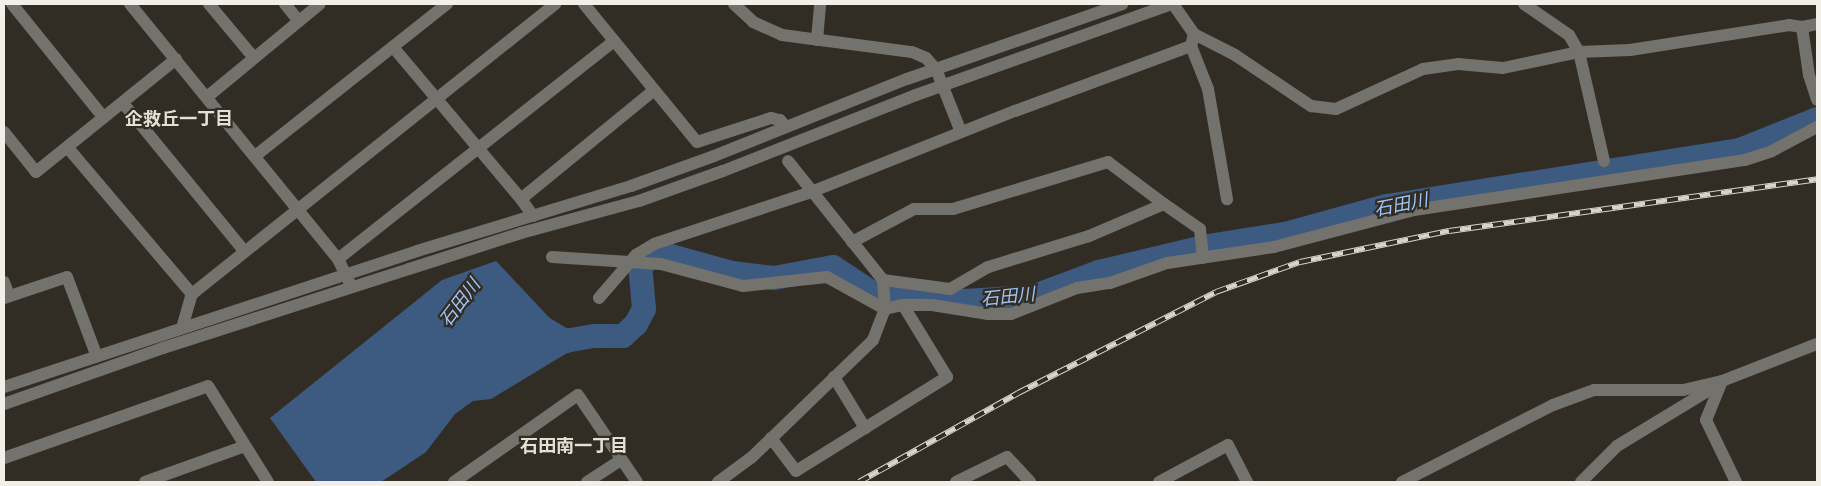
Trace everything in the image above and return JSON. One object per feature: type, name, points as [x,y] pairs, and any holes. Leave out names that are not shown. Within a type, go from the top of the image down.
[{"type":"street","points":[[12,4],[104,118]]},
{"type":"street","points":[[130,4],[338,259],[352,289]]},
{"type":"street","points":[[209,4],[254,58]]},
{"type":"street","points":[[285,4],[299,21]]},
{"type":"street","points":[[206,97],[320,4]]},
{"type":"street","points":[[255,156],[448,4]]},
{"type":"street","points":[[182,328],[192,294],[556,4]]},
{"type":"street","points":[[584,4],[697,142],[771,118],[780,120],[786,127]]},
{"type":"street","points":[[734,4],[753,22],[776,33],[912,52],[926,58],[936,69],[961,132]]},
{"type":"street","points":[[817,40],[820,4]]},
{"type":"street","points":[[4,387],[346,275],[631,186],[1085,10],[1122,4]]},
{"type":"street","points":[[4,404],[163,348],[352,289],[512,236],[639,201],[942,85],[1173,4],[1192,40],[1208,89],[1227,199]]},
{"type":"street","points":[[1524,4],[1569,35],[1579,52],[1604,161]]},
{"type":"street","points":[[599,298],[632,260],[654,244],[811,192],[1192,40],[1235,55],[1311,106],[1336,109],[1423,70],[1458,64],[1503,68],[1579,52],[1630,50],[1789,25],[1802,27],[1817,24]]},
{"type":"street","points":[[1802,27],[1809,75],[1817,100]]},
{"type":"street","points":[[338,259],[614,40]]},
{"type":"street","points":[[392,47],[533,216]]},
{"type":"street","points":[[4,132],[36,172],[176,59]]},
{"type":"street","points":[[521,200],[654,90]]},
{"type":"street","points":[[123,103],[244,251]]},
{"type":"street","points":[[552,257],[632,260],[661,264],[743,286],[827,277],[885,309],[903,305],[932,305],[988,314],[1012,314],[1077,288],[1110,283],[1167,263],[1274,247],[1414,210],[1745,160],[1772,151],[1817,127]]},
{"type":"street","points":[[68,148],[192,294]]},
{"type":"street","points":[[718,482],[771,438],[873,340],[885,309],[883,280],[788,161]]},
{"type":"street","points":[[852,242],[914,209],[953,209],[1108,162],[1200,230],[1203,258]]},
{"type":"street","points":[[932,305],[950,289],[988,267],[1089,236],[1164,204]]},
{"type":"street","points":[[4,282],[6,297],[67,277],[96,357]]},
{"type":"street","points":[[883,280],[950,289]]},
{"type":"street","points":[[771,438],[796,471],[947,377],[903,305]]},
{"type":"street","points":[[1582,482],[1617,446],[1722,382],[1817,344]]},
{"type":"street","points":[[834,377],[865,428]]},
{"type":"street","points":[[1402,482],[1553,404],[1594,390],[1682,390],[1722,382]]},
{"type":"street","points":[[1722,382],[1706,420],[1736,482]]},
{"type":"street","points":[[4,458],[208,386],[268,482]]},
{"type":"street","points":[[454,482],[578,395],[637,482]]},
{"type":"street","points":[[1159,482],[1228,445],[1247,482]]},
{"type":"street","points":[[145,482],[245,446]]},
{"type":"street","points":[[956,482],[1007,457],[1030,482]]},
{"type":"street","points":[[587,482],[621,460]]},
{"type":"water","points":[[496,261],[577,347],[491,399],[473,401],[455,414],[426,452],[381,482],[316,482],[270,418],[442,280]]},
{"type":"waterway","name":"石田川","points":[[543,328],[565,341],[594,336],[623,336],[636,324],[644,309],[640,264],[660,253],[732,273],[774,278],[833,267],[871,292],[964,301],[1032,297],[1099,272],[1208,246],[1285,234],[1387,206],[1740,150],[1817,119]]},
{"type":"railway","points":[[859,482],[1018,393],[1216,292],[1300,262],[1449,231],[1817,179]]},
{"type":"district","name":"企救丘一丁目","points":[[179,119]]},
{"type":"district","name":"石田南一丁目","points":[[574,446]]}]
